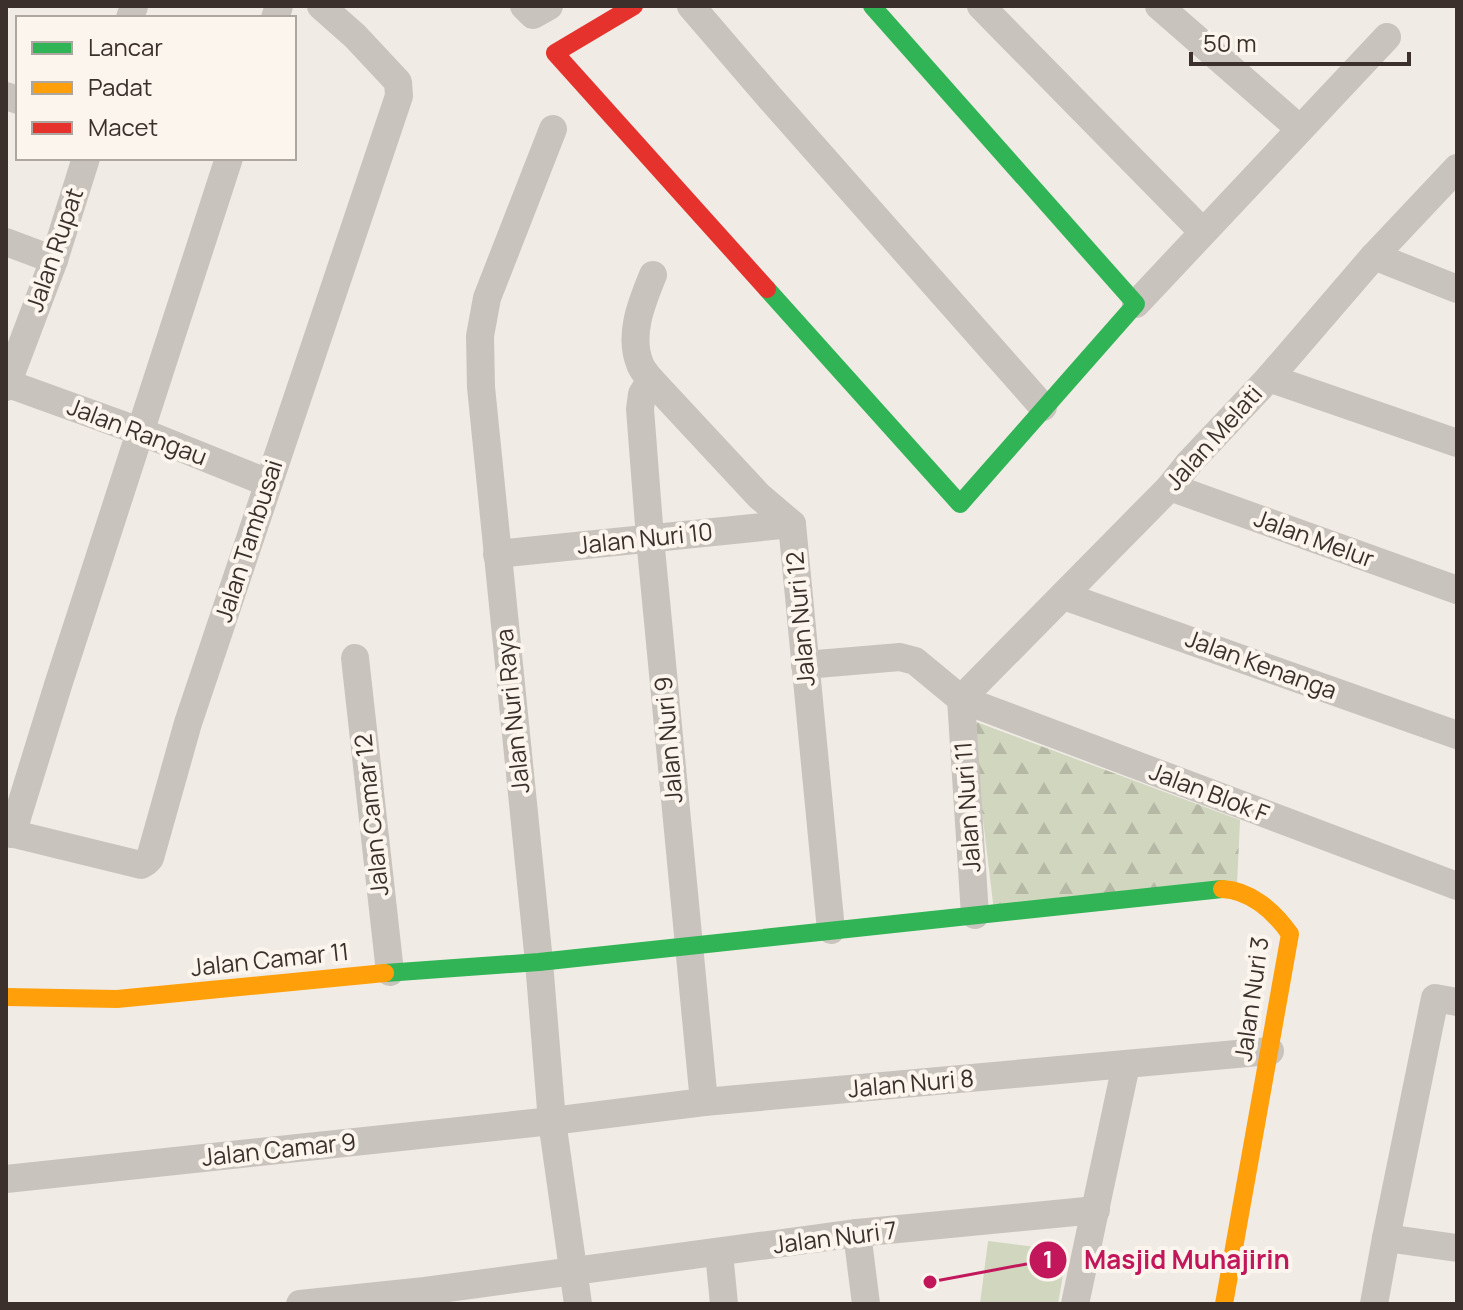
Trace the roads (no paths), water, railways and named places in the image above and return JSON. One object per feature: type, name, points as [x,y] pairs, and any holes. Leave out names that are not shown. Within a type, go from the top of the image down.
[{"type":"street","name":"Jalan Tambusai","points":[[9,833],[141,865],[150,858],[188,723],[399,96],[398,82],[355,36],[321,6]]},
{"type":"street","points":[[524,6],[533,15],[549,6]]},
{"type":"street","points":[[634,6],[555,53],[960,504],[1136,304],[1387,37]]},
{"type":"street","points":[[691,6],[1043,407]]},
{"type":"street","points":[[872,6],[1136,304]]},
{"type":"street","points":[[981,6],[1203,232]]},
{"type":"street","points":[[1159,6],[1300,129]]},
{"type":"street","name":"Jalan Nuri Raya","points":[[553,129],[487,298],[480,336],[481,387],[552,1121],[578,1304]]},
{"type":"street","name":"Jalan Rupat","points":[[6,384],[54,260],[85,160]]},
{"type":"street","points":[[9,833],[228,160]]},
{"type":"street","name":"Jalan Melati","points":[[961,699],[1170,487],[1374,256],[1457,168]]},
{"type":"street","points":[[6,242],[54,260]]},
{"type":"street","points":[[1374,256],[1457,289]]},
{"type":"street","name":"Jalan Nuri 12","points":[[653,275],[639,308],[636,338],[640,366],[759,496],[792,524],[831,930]]},
{"type":"street","points":[[1269,378],[1457,443]]},
{"type":"street","name":"Jalan Nuri 9","points":[[651,380],[642,394],[640,409],[704,1102]]},
{"type":"street","name":"Jalan Rangau","points":[[6,384],[139,431],[268,483]]},
{"type":"street","name":"Jalan Melur","points":[[1170,487],[1457,590]]},
{"type":"street","name":"Jalan Nuri 10","points":[[497,554],[792,524]]},
{"type":"street","name":"Jalan Kenanga","points":[[1064,596],[1457,735]]},
{"type":"street","name":"Jalan Blok F","points":[[805,665],[900,657],[915,661],[961,699],[1457,886]]},
{"type":"street","name":"Jalan Camar 12","points":[[355,658],[390,972]]},
{"type":"street","name":"Jalan Nuri 11","points":[[961,699],[975,915]]},
{"type":"street","name":"Jalan Nuri 3","points":[[975,915],[1225,889],[1243,892],[1278,917],[1290,934],[1224,1304]]},
{"type":"street","name":"Jalan Camar 11","points":[[6,997],[117,999],[390,972],[539,962],[975,915]]},
{"type":"street","points":[[1374,1304],[1435,998],[1457,1002]]},
{"type":"street","name":"Jalan Nuri 8","points":[[552,1121],[704,1102],[1270,1051]]},
{"type":"street","points":[[1075,1304],[1126,1065]]},
{"type":"street","name":"Jalan Camar 9","points":[[6,1179],[552,1121]]},
{"type":"street","name":"Jalan Nuri 7","points":[[300,1304],[425,1298],[574,1270],[857,1233],[1096,1210]]},
{"type":"street","points":[[857,1233],[866,1304]]},
{"type":"street","points":[[1386,1238],[1457,1248]]},
{"type":"street","points":[[719,1253],[724,1304]]},
{"type":"place","name":"Masjid Muhajirin","points":[[930,1282]]}]
